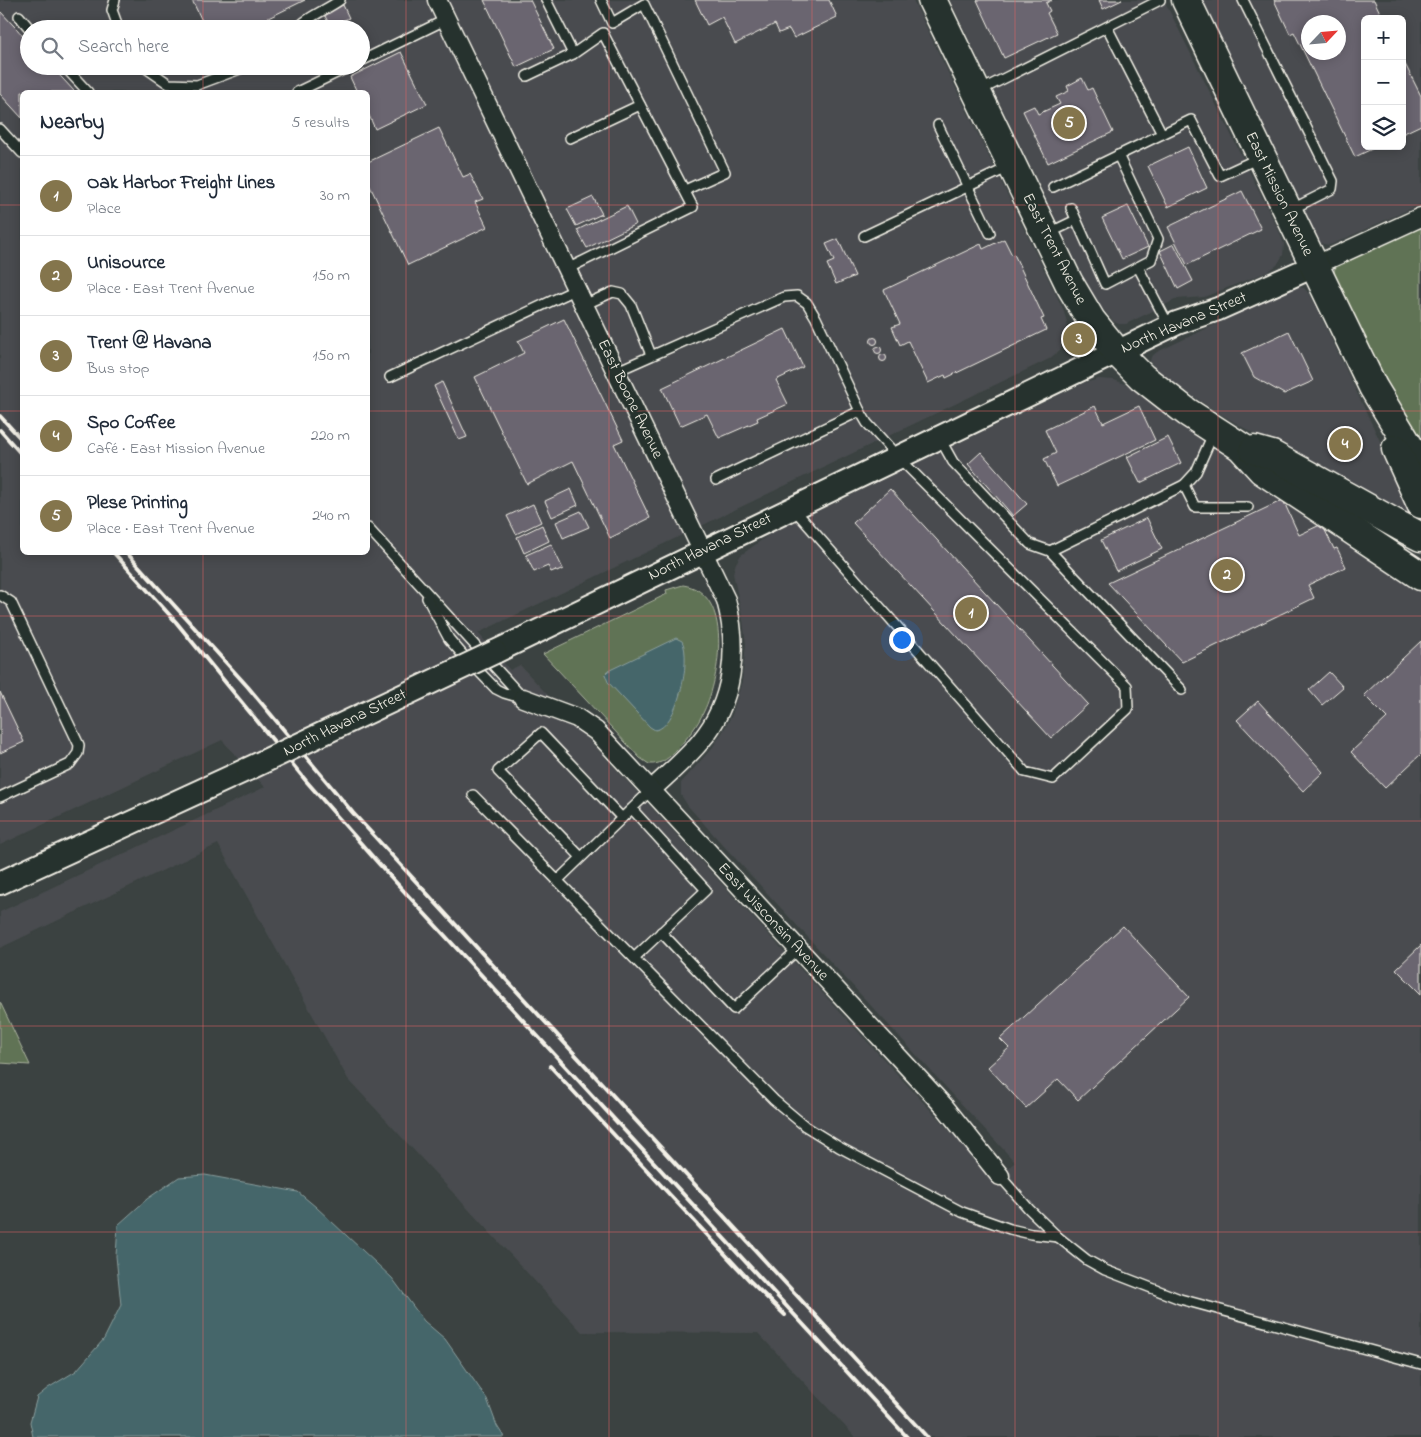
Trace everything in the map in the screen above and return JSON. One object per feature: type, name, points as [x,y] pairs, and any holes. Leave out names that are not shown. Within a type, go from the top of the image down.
[{"type":"main road","name":"East Trent Avenue","points":[[932,0],[1079,302],[1090,320],[1117,352],[1162,394],[1240,447],[1262,470],[1421,576]]},
{"type":"main road","name":"East Mission Avenue","points":[[1186,0],[1373,387],[1421,466]]},
{"type":"main road","name":"East Mission Avenue","points":[[1373,387],[1400,459],[1421,504]]},
{"type":"main road","name":"East Trent Avenue","points":[[1240,447],[1272,455],[1421,537]]},
{"type":"street","name":"East Boone Avenue","points":[[437,0],[719,583],[730,616],[733,656],[731,676],[718,713],[706,734],[689,754],[650,791]]},
{"type":"street","name":"North Havana Street","points":[[0,883],[190,796],[494,652],[1170,326],[1218,309],[1421,216]]},
{"type":"street","name":"East Wisconsin Avenue","points":[[523,698],[569,714],[586,723],[944,1106],[1000,1176]]},
{"type":"lane","points":[[115,0],[112,10],[116,20]]},
{"type":"lane","points":[[308,20],[340,0]]},
{"type":"lane","points":[[546,0],[573,54]]},
{"type":"lane","points":[[601,0],[612,22]]},
{"type":"lane","points":[[977,92],[1160,0]]},
{"type":"lane","points":[[1243,0],[1333,181],[1332,189],[1287,211]]},
{"type":"lane","points":[[527,76],[573,54],[603,33],[612,22],[644,4],[725,172],[685,190]]},
{"type":"lane","points":[[19,16],[22,20]]},
{"type":"lane","points":[[370,57],[446,19]]},
{"type":"lane","points":[[1107,27],[1162,134]]},
{"type":"lane","points":[[567,269],[693,207],[603,33]]},
{"type":"lane","points":[[72,75],[86,90]]},
{"type":"lane","points":[[155,75],[168,84],[197,85],[224,75]]},
{"type":"lane","points":[[301,90],[332,75]]},
{"type":"lane","points":[[570,138],[640,104]]},
{"type":"lane","points":[[1054,187],[1191,120],[1220,176],[1261,157]]},
{"type":"lane","points":[[938,125],[990,233]]},
{"type":"lane","points":[[0,129],[20,151]]},
{"type":"lane","points":[[1071,208],[1105,284],[1151,260],[1158,239],[1118,155]]},
{"type":"lane","points":[[864,236],[1012,166]]},
{"type":"lane","points":[[1045,235],[1076,220]]},
{"type":"lane","points":[[1138,266],[1170,326]]},
{"type":"lane","points":[[390,377],[580,297],[613,292],[622,294],[631,305],[651,355]]},
{"type":"lane","points":[[617,372],[651,355],[784,298],[797,296],[807,304],[816,318],[867,423],[898,457],[1127,686],[1128,709],[1053,780],[1025,772],[792,508]]},
{"type":"lane","points":[[716,480],[860,411]]},
{"type":"lane","points":[[1050,551],[1184,485],[1196,472],[1214,430]]},
{"type":"lane","points":[[939,437],[953,462],[1030,544],[1050,551],[1182,690]]},
{"type":"lane","points":[[1184,485],[1195,507],[1248,507]]},
{"type":"lane","points":[[370,530],[523,698]]},
{"type":"lane","points":[[415,579],[427,597],[449,639],[462,654],[496,689],[523,698]]},
{"type":"lane","points":[[0,595],[11,602],[79,745],[78,753],[70,764],[0,797]]},
{"type":"lane","points":[[581,857],[498,771],[541,733],[622,818]]},
{"type":"lane","points":[[557,881],[650,791]]},
{"type":"lane","points":[[473,795],[774,1100],[805,1126],[839,1147],[962,1212],[1010,1229],[1058,1237]]},
{"type":"lane","points":[[632,809],[706,890],[634,958]]},
{"type":"lane","points":[[661,932],[734,1009],[798,949]]},
{"type":"lane","points":[[1000,1176],[1029,1209],[1058,1237],[1096,1266],[1180,1299],[1421,1364]]},
{"type":"shaded area","points":[[0,0],[913,0],[1063,309],[1067,322],[1067,337],[1060,350],[1049,359],[478,633],[510,670],[520,665],[995,1180],[1015,1162],[722,844],[688,806],[681,795],[681,783],[712,748],[732,715],[742,681],[746,644],[733,573],[741,555],[770,534],[1084,383],[1099,379],[1114,380],[1128,385],[1421,583],[1421,1437],[855,1437],[758,1333],[582,1332],[348,1079],[218,844],[0,948],[0,912],[265,787],[222,740],[0,845]]},
{"type":"shaded area","points":[[950,0],[1164,0],[1280,233],[1284,244],[1283,255],[1277,265],[1267,272],[1204,297],[1177,299],[1126,324],[1114,322],[1099,304],[1087,284]]},
{"type":"shaded area","points":[[1203,0],[1421,0],[1421,204],[1330,245],[1323,244],[1317,240]]},
{"type":"shaded area","points":[[1292,288],[1304,288],[1311,296],[1418,521],[1290,455],[1212,409],[1174,383],[1155,368],[1150,361],[1151,357],[1157,352]]},
{"type":"green space","points":[[1421,223],[1421,448],[1335,279],[1334,271],[1337,264]]},
{"type":"green space","points":[[683,585],[699,591],[710,603],[716,619],[719,638],[715,678],[704,711],[689,735],[665,760],[649,764],[640,758],[543,654],[667,594],[666,590]]},
{"type":"green space","points":[[0,1002],[30,1065],[0,1063]]},
{"type":"water","points":[[676,638],[682,641],[685,650],[684,677],[681,692],[670,718],[663,727],[655,730],[608,682],[605,674]]},
{"type":"water","points":[[205,1175],[298,1192],[316,1207],[392,1278],[424,1321],[445,1339],[487,1399],[497,1426],[504,1437],[33,1437],[30,1422],[37,1397],[76,1371],[104,1339],[121,1305],[116,1256],[118,1225],[147,1199],[179,1177]]},
{"type":"building","points":[[192,0],[305,0],[264,20],[202,20]]},
{"type":"building","points":[[484,0],[530,0],[554,49],[516,67]]},
{"type":"building","points":[[695,0],[829,0],[837,17],[794,38],[789,29],[779,33],[775,24],[735,44],[722,17],[707,25]]},
{"type":"building","points":[[977,0],[1052,0],[1046,3],[1050,11],[1047,13],[1057,33],[1004,58]]},
{"type":"building","points":[[1099,0],[1122,0],[1103,9]]},
{"type":"building","points":[[1274,0],[1374,0],[1381,15],[1361,15],[1361,150],[1370,150],[1355,157],[1308,60],[1346,60],[1346,15],[1301,15],[1301,46],[1294,32],[1290,34]]},
{"type":"building","points":[[343,5],[349,18],[344,20],[327,20],[324,14]]},
{"type":"building","points":[[0,11],[20,32],[20,75],[59,75],[73,90],[20,90],[20,116],[0,94]]},
{"type":"building","points":[[401,52],[427,104],[375,129],[370,118],[370,90],[356,90],[350,77],[354,75],[370,75],[370,67]]},
{"type":"building","points":[[1406,66],[1421,96],[1421,125],[1406,132]]},
{"type":"building","points":[[1082,78],[1088,90],[1092,88],[1113,132],[1048,163],[1023,111],[1034,106],[1038,114],[1060,104],[1056,97],[1069,91],[1067,86]]},
{"type":"building","points":[[439,128],[463,177],[470,174],[483,199],[475,202],[487,227],[408,265],[370,186],[370,161]]},
{"type":"building","points":[[1188,147],[1207,188],[1168,207],[1148,166]]},
{"type":"building","points":[[1242,191],[1261,229],[1187,265],[1168,227]]},
{"type":"building","points":[[593,197],[602,214],[576,226],[567,209]]},
{"type":"building","points":[[627,206],[636,224],[587,248],[577,230]]},
{"type":"building","points":[[1128,206],[1148,247],[1122,259],[1102,218]]},
{"type":"building","points":[[838,239],[855,276],[836,284],[827,264],[834,261],[826,244]]},
{"type":"building","points":[[1004,239],[1012,255],[1014,254],[1044,318],[1041,319],[1046,330],[946,378],[945,375],[928,383],[908,341],[900,345],[892,327],[900,324],[884,290],[981,244],[983,249]]},
{"type":"building","points":[[1174,244],[1193,281],[1178,289],[1160,251]]},
{"type":"building","points":[[564,319],[623,440],[614,444],[650,518],[610,538],[573,461],[527,484],[475,377],[524,353],[518,341]]},
{"type":"building","points":[[785,329],[803,367],[776,380],[788,404],[757,418],[758,421],[719,438],[707,414],[680,426],[662,388]]},
{"type":"building","points":[[1289,331],[1313,381],[1284,394],[1254,377],[1242,353]]},
{"type":"building","points":[[874,338],[877,341],[874,344],[871,341]]},
{"type":"building","points":[[878,347],[881,350],[878,353],[875,350]]},
{"type":"building","points":[[883,355],[886,358],[883,361],[880,358]]},
{"type":"building","points":[[442,382],[467,437],[459,440],[434,386]]},
{"type":"building","points":[[1095,406],[1103,423],[1139,406],[1155,440],[1057,486],[1044,459],[1056,453],[1045,430]]},
{"type":"building","points":[[1168,437],[1181,463],[1140,483],[1127,457]]},
{"type":"building","points":[[1348,437],[1352,443],[1342,450],[1338,445]]},
{"type":"building","points":[[981,452],[1027,504],[1013,516],[968,464]]},
{"type":"building","points":[[571,489],[578,505],[552,517],[545,501]]},
{"type":"building","points":[[890,489],[1088,704],[1051,738],[853,523]]},
{"type":"building","points":[[1283,500],[1299,535],[1322,524],[1334,549],[1337,548],[1346,567],[1308,585],[1314,598],[1182,662],[1108,583]]},
{"type":"building","points":[[533,504],[541,522],[516,534],[507,516]]},
{"type":"building","points":[[581,511],[589,527],[563,538],[556,522]]},
{"type":"building","points":[[1147,518],[1162,549],[1116,571],[1101,540]]},
{"type":"building","points":[[542,525],[549,541],[524,553],[517,537]]},
{"type":"building","points":[[551,544],[563,569],[551,572],[548,566],[534,572],[526,555]]},
{"type":"building","points":[[1421,641],[1421,754],[1385,788],[1351,752],[1387,718],[1364,695]]},
{"type":"building","points":[[1329,672],[1343,687],[1322,705],[1309,690]]},
{"type":"building","points":[[0,692],[24,742],[0,753]]},
{"type":"building","points":[[1258,701],[1323,772],[1303,791],[1237,720]]},
{"type":"building","points":[[1123,926],[1189,997],[1078,1100],[1058,1079],[1026,1108],[988,1067],[1009,1048],[1000,1039]]},
{"type":"building","points":[[1421,945],[1421,994],[1396,969]]},
{"type":"railway","points":[[0,416],[20,438]]},
{"type":"railway","points":[[0,430],[20,453]]},
{"type":"railway","points":[[116,555],[176,622],[307,782],[379,864],[907,1437]]},
{"type":"railway","points":[[129,555],[248,687],[353,813],[927,1437]]},
{"type":"railway","points":[[550,1066],[751,1282],[785,1315]]},
{"type":"place","name":"Plese Printing","points":[[1069,123]]},
{"type":"place","name":"Trent @ Havana","points":[[1079,339]]},
{"type":"place","name":"Spo Coffee","points":[[1345,444]]},
{"type":"place","name":"Unisource","points":[[1227,575]]},
{"type":"place","name":"Oak Harbor Freight Lines","points":[[971,613]]}]
